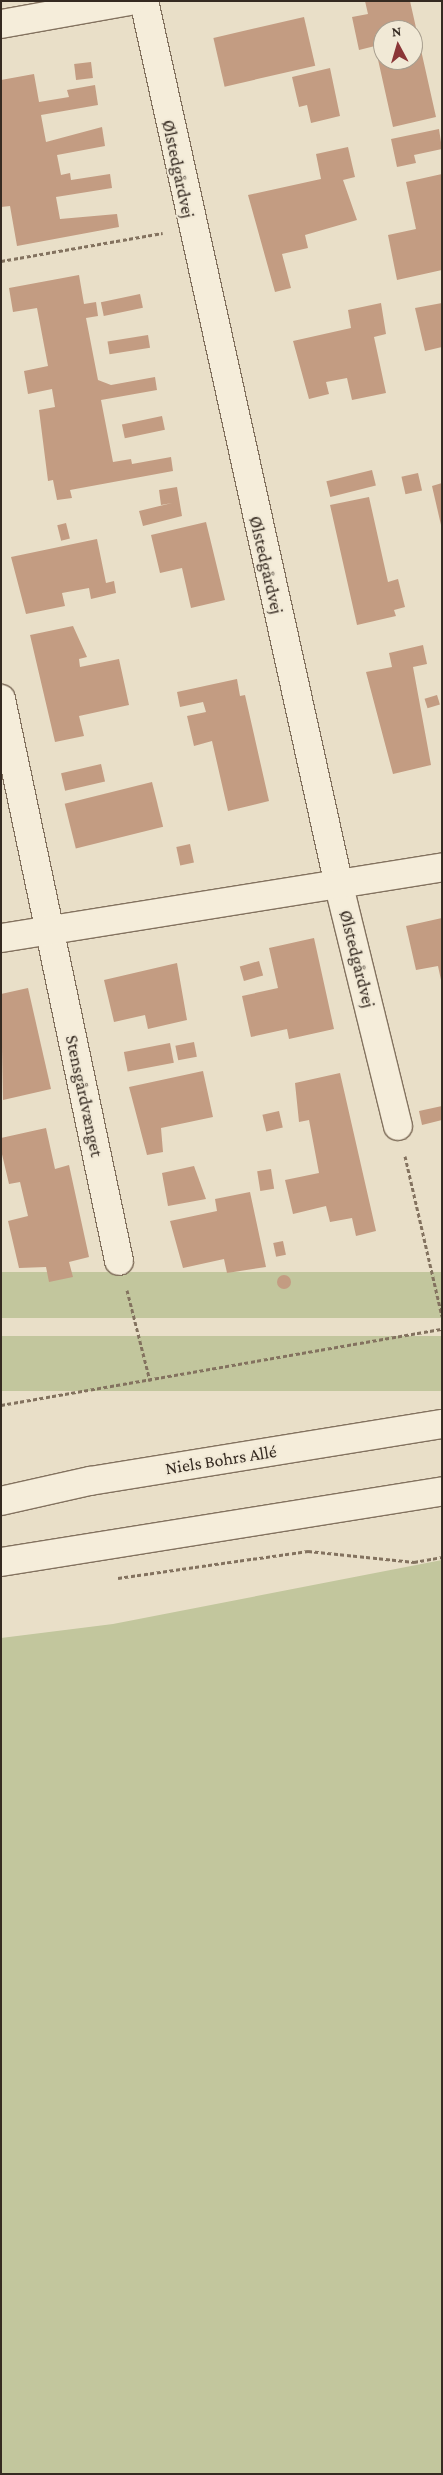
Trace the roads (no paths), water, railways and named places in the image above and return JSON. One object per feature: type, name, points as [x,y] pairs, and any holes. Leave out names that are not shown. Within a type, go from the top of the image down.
[{"type":"street","points":[[1,24],[130,1]]},
{"type":"street","name":"Ølstedgårdvej","points":[[144,1],[190,228],[339,886],[398,1126]]},
{"type":"street","name":"Stensgårdvænget","points":[[1,698],[118,1261]]},
{"type":"street","points":[[1,938],[339,886],[442,867]]},
{"type":"street","name":"Niels Bohrs Allé","points":[[1,1500],[90,1481],[442,1424]]},
{"type":"street","points":[[1,1562],[442,1491]]}]
